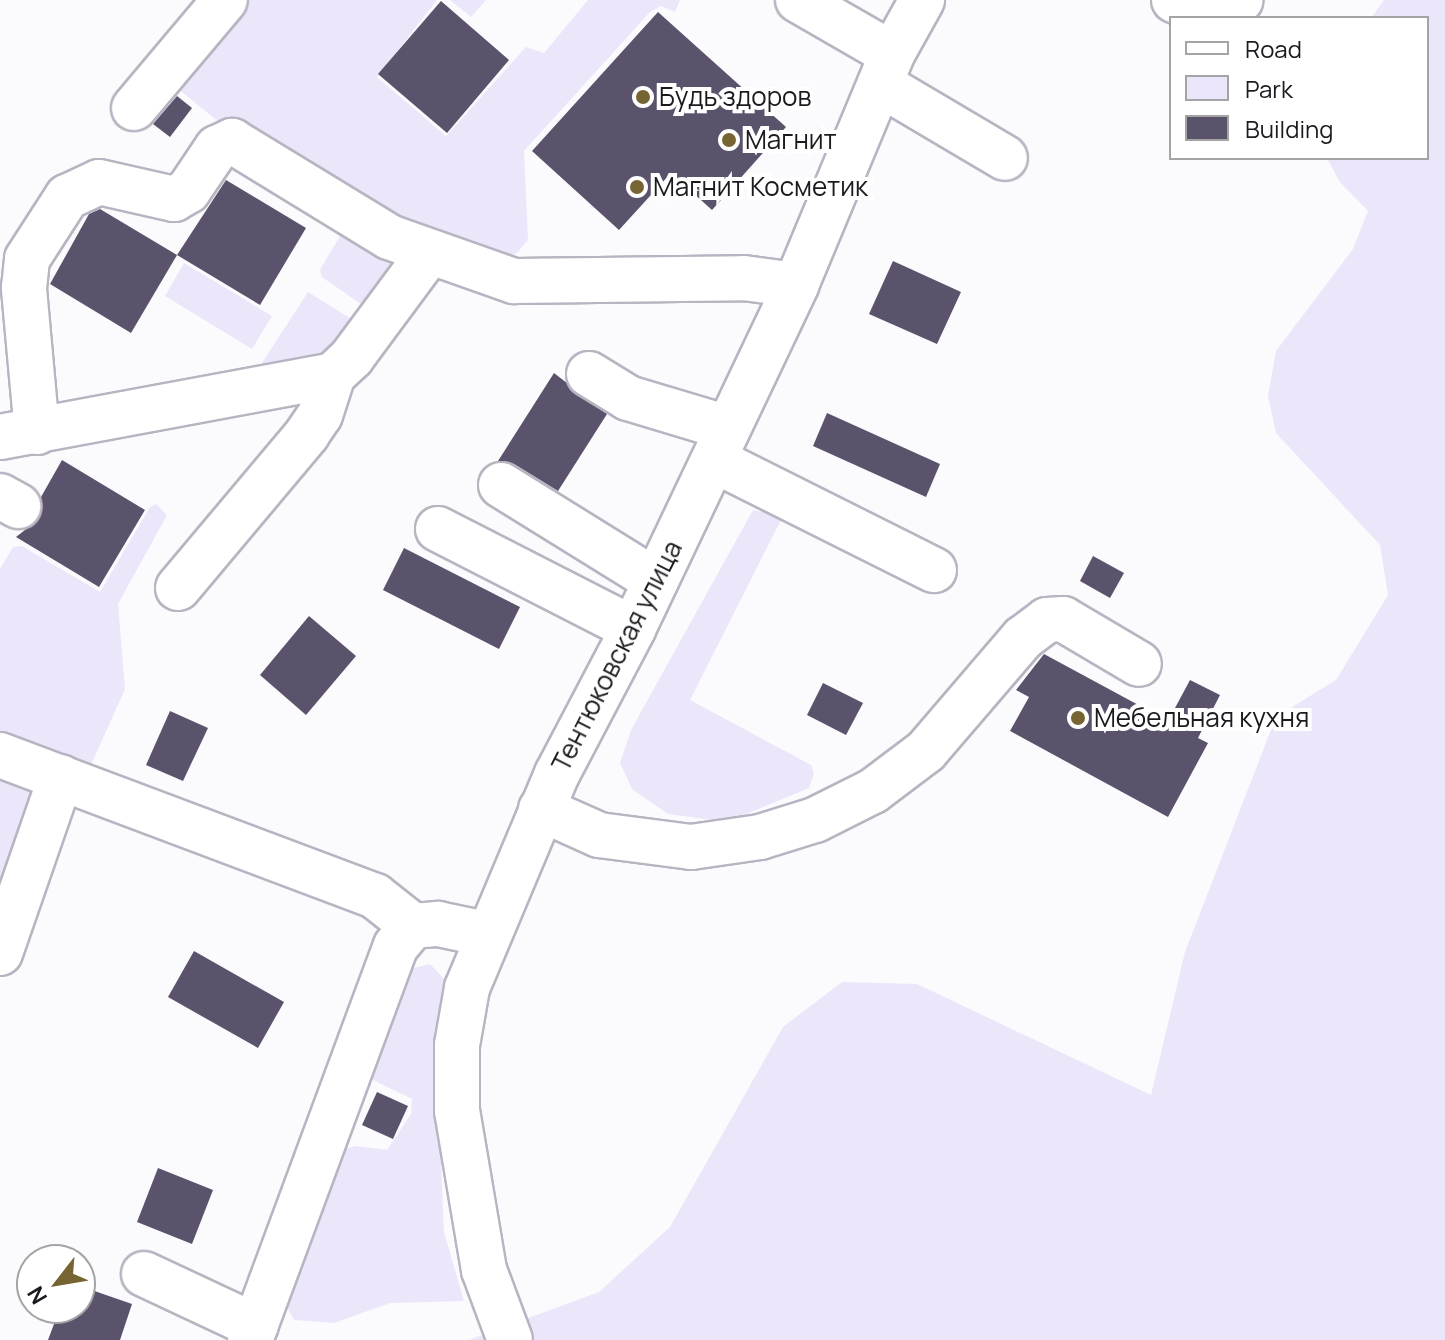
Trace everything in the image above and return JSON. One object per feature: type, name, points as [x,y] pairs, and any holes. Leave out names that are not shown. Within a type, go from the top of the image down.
[{"type":"street","points":[[134,108],[225,0]]},
{"type":"street","points":[[798,0],[1005,158]]},
{"type":"street","name":"Тентюковская улица","points":[[510,1340],[484,1270],[457,1111],[457,1045],[467,988],[486,934],[541,809],[633,629],[796,285],[886,69],[922,0]]},
{"type":"street","points":[[1174,0],[1201,11],[1241,0]]},
{"type":"street","points":[[333,375],[18,434],[27,259],[67,197],[80,188],[99,182],[174,199],[188,191],[217,148],[232,141],[389,237],[514,281],[744,278],[796,285]]},
{"type":"street","points":[[178,588],[307,434],[320,415],[333,375],[352,357],[429,253]]},
{"type":"street","points":[[589,374],[628,398],[721,444],[934,570]]},
{"type":"street","points":[[501,485],[656,581]]},
{"type":"street","points":[[438,529],[633,629]]},
{"type":"street","points":[[541,809],[599,835],[691,847],[760,837],[815,820],[873,791],[916,759],[1023,638],[1047,620],[1063,619],[1139,664]]},
{"type":"street","points":[[0,755],[375,896],[413,926],[438,924],[486,934]]},
{"type":"street","points":[[0,953],[61,777]]},
{"type":"street","points":[[144,1274],[253,1333],[396,946],[413,926]]},
{"type":"green space","points":[[235,0],[437,0],[377,77],[446,136],[526,47],[544,53],[588,0],[680,0],[675,12],[661,6],[650,12],[524,151],[528,240],[517,253],[502,259],[389,222],[226,128],[176,87]]},
{"type":"green space","points":[[450,0],[486,0],[471,17]]},
{"type":"green space","points":[[1384,0],[1445,0],[1445,1340],[469,1340],[599,1292],[670,1227],[783,1027],[842,982],[917,984],[1151,1095],[1185,952],[1276,717],[1336,680],[1388,595],[1380,545],[1276,433],[1268,396],[1276,351],[1353,249],[1368,211],[1339,181],[1328,160],[1429,160],[1429,16],[1372,16]]},
{"type":"green space","points":[[343,231],[406,265],[368,309],[322,277],[320,270]]},
{"type":"green space","points":[[184,263],[272,316],[252,349],[165,296]]},
{"type":"green space","points":[[308,292],[358,323],[336,353],[263,372],[260,366]]},
{"type":"green space","points":[[156,504],[167,515],[118,604],[125,689],[90,767],[0,744],[0,569],[13,547],[22,546],[100,592],[150,507]]},
{"type":"green space","points":[[753,510],[783,516],[690,700],[811,765],[814,773],[809,788],[727,822],[668,814],[632,789],[620,763],[631,730]]},
{"type":"green space","points":[[0,765],[37,787],[0,932]]},
{"type":"green space","points":[[430,964],[445,980],[436,1046],[444,1232],[464,1301],[390,1303],[334,1323],[294,1320],[288,1309],[300,1253],[342,1150],[356,1146],[387,1150],[411,1114],[412,1099],[373,1080],[366,1068],[400,979],[414,968]]},
{"type":"building","points":[[441,1],[509,60],[447,133],[378,74]]},
{"type":"building","points":[[658,12],[786,127],[712,210],[671,173],[619,230],[532,151]]},
{"type":"building","points":[[177,96],[192,108],[170,137],[153,124]]},
{"type":"building","points":[[226,180],[306,228],[260,305],[177,255]]},
{"type":"building","points":[[100,209],[177,255],[131,333],[50,284],[89,214]]},
{"type":"building","points":[[893,261],[961,292],[937,344],[869,314]]},
{"type":"building","points":[[554,373],[607,414],[558,491],[514,464],[498,461]]},
{"type":"building","points":[[827,413],[940,464],[926,497],[813,446]]},
{"type":"building","points":[[62,460],[145,510],[99,587],[16,537],[39,519],[41,497]]},
{"type":"building","points":[[404,548],[520,607],[499,649],[383,590]]},
{"type":"building","points":[[1093,556],[1124,573],[1110,598],[1080,581]]},
{"type":"building","points":[[309,616],[356,656],[306,715],[260,675]]},
{"type":"building","points":[[1044,654],[1168,721],[1190,680],[1220,695],[1198,738],[1208,743],[1168,817],[1010,731],[1029,697],[1016,690]]},
{"type":"building","points":[[823,683],[863,703],[846,735],[807,715]]},
{"type":"building","points":[[170,711],[208,728],[183,781],[146,765]]},
{"type":"building","points":[[194,951],[284,1002],[258,1048],[168,997]]},
{"type":"building","points":[[377,1092],[408,1106],[393,1139],[362,1125]]},
{"type":"building","points":[[158,1168],[213,1190],[192,1244],[137,1222]]},
{"type":"building","points":[[96,1292],[132,1304],[120,1340],[48,1340],[54,1324],[96,1324]]},
{"type":"place","name":"Будь здоров","points":[[643,97]]},
{"type":"place","name":"Магнит","points":[[729,140]]},
{"type":"place","name":"Магнит Косметик","points":[[637,187]]},
{"type":"place","name":"Мебельная кухня","points":[[1078,718]]}]
